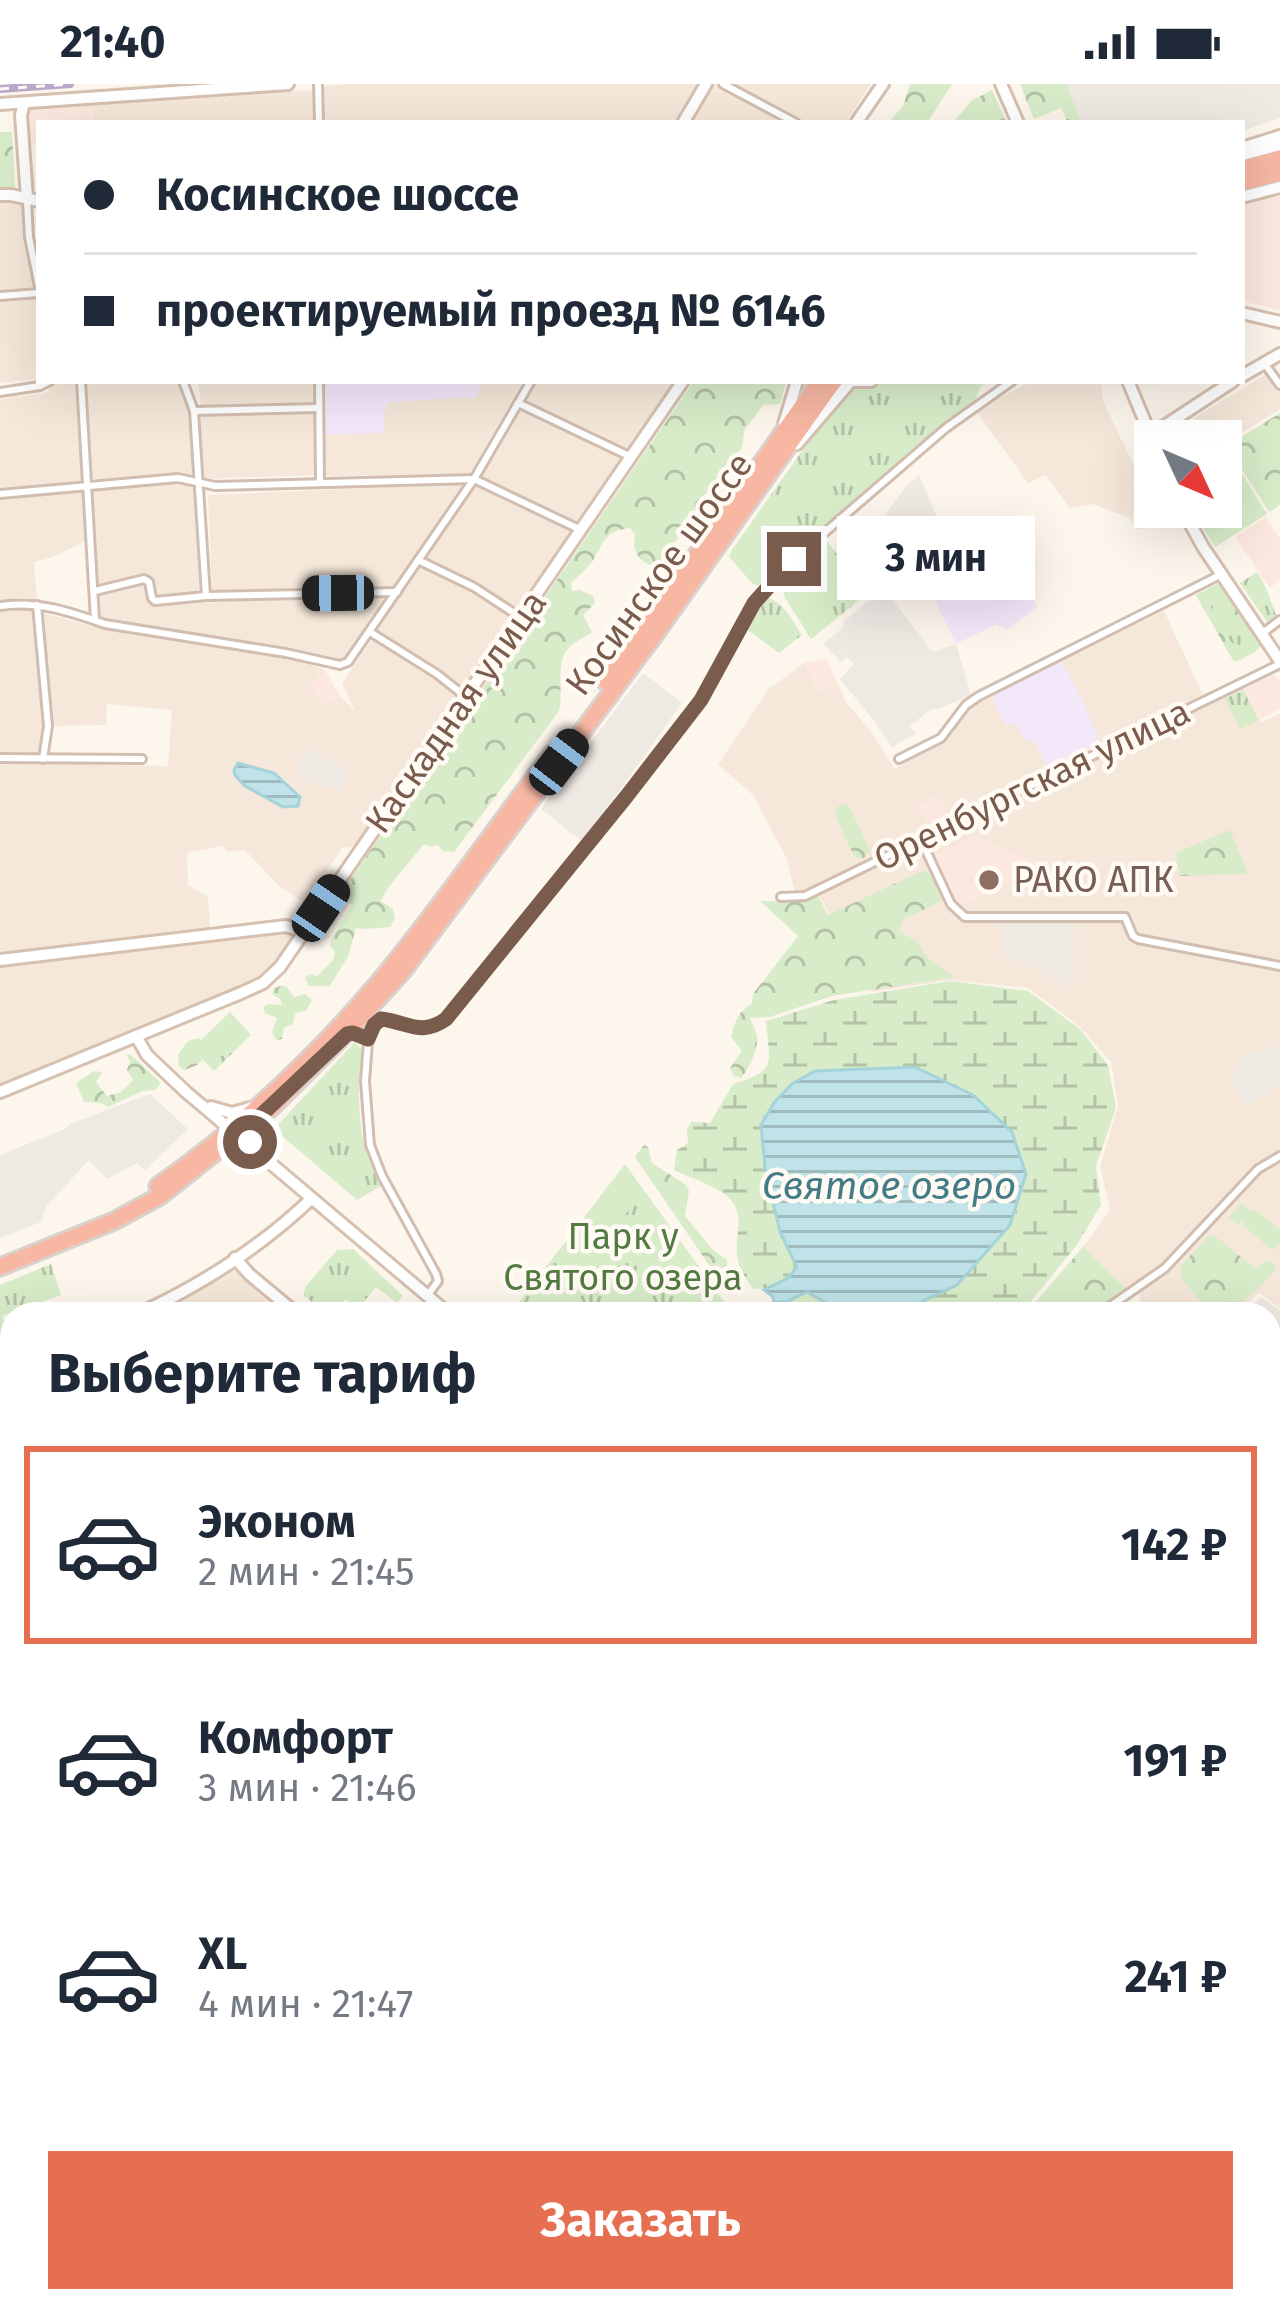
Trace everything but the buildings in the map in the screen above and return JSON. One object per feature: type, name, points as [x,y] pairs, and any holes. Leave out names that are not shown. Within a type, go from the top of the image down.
[{"type":"highway","points":[[1245,168],[1280,158]]},
{"type":"highway","points":[[1245,183],[1280,173]]},
{"type":"highway","name":"Косинское шоссе","points":[[267,1104],[394,964],[612,674],[818,384]]},
{"type":"highway","name":"Косинское шоссе","points":[[0,1267],[128,1215],[160,1196],[354,1030],[656,633],[832,384]]},
{"type":"highway","name":"Косинское шоссе","points":[[0,1256],[133,1202],[211,1152]]},
{"type":"street","points":[[0,104],[20,107],[288,84]]},
{"type":"street","points":[[318,84],[319,120]]},
{"type":"street","points":[[685,120],[706,84]]},
{"type":"street","points":[[723,84],[790,120]]},
{"type":"street","points":[[858,120],[883,84]]},
{"type":"street","points":[[1001,84],[1017,120]]},
{"type":"street","points":[[20,107],[33,199],[29,237],[36,274]]},
{"type":"street","points":[[1245,151],[1280,140]]},
{"type":"street","points":[[1245,196],[1280,188]]},
{"type":"street","points":[[0,196],[33,199]]},
{"type":"street","points":[[0,296],[36,290]]},
{"type":"street","points":[[1245,314],[1280,322]]},
{"type":"street","points":[[1245,374],[1280,354]]},
{"type":"street","points":[[1264,363],[1280,385]]},
{"type":"street","points":[[0,392],[44,384]]},
{"type":"street","points":[[81,384],[95,620]]},
{"type":"street","points":[[184,384],[194,411],[206,596]]},
{"type":"street","points":[[319,384],[320,482]]},
{"type":"street","points":[[0,605],[23,602],[95,620],[340,665],[348,662],[474,479],[529,384]]},
{"type":"street","name":"Каскадная улица","points":[[0,1092],[263,983],[280,967],[681,384]]},
{"type":"street","points":[[771,452],[796,384]]},
{"type":"street","points":[[763,483],[849,384]]},
{"type":"street","points":[[427,1296],[437,1283],[436,1274],[382,1176],[370,1144],[365,1081],[368,1039],[374,1025],[381,1019],[423,1029],[446,1019],[701,700],[768,585],[946,428],[1008,384]]},
{"type":"street","points":[[1129,384],[1145,420]]},
{"type":"street","points":[[1180,420],[1229,384]]},
{"type":"street","points":[[518,403],[632,457]]},
{"type":"street","points":[[194,411],[319,407]]},
{"type":"street","points":[[0,494],[178,478],[215,486],[474,479],[581,530]]},
{"type":"street","points":[[1194,528],[1280,663]]},
{"type":"street","points":[[418,560],[521,618]]},
{"type":"street","points":[[899,759],[939,739],[980,695],[1222,574]]},
{"type":"street","points":[[95,591],[146,579],[154,601],[397,592]]},
{"type":"street","points":[[38,605],[48,726],[43,759]]},
{"type":"street","points":[[1262,634],[1280,620]]},
{"type":"street","points":[[370,632],[466,697]]},
{"type":"street","name":"Оренбургская улица","points":[[782,897],[805,896],[1280,663]]},
{"type":"street","points":[[0,758],[142,758]]},
{"type":"street","points":[[921,840],[951,904],[965,917],[1125,917],[1138,939],[1280,966]]},
{"type":"street","points":[[0,960],[286,926],[305,932]]},
{"type":"street","points":[[147,1055],[144,1044],[152,1030]]},
{"type":"street","points":[[354,1030],[368,1039]]},
{"type":"street","points":[[136,1036],[147,1055]]},
{"type":"street","points":[[122,1042],[147,1055],[434,1302]]},
{"type":"street","points":[[201,1103],[233,1113],[267,1104]]},
{"type":"street","points":[[201,1103],[215,1124],[211,1152],[237,1148],[263,1156]]},
{"type":"street","points":[[263,1156],[255,1134],[267,1104]]},
{"type":"street","points":[[1116,1302],[1165,1268],[1258,1169],[1280,1156]]},
{"type":"street","points":[[162,1302],[235,1258],[311,1199]]},
{"type":"street","points":[[235,1258],[284,1302]]},
{"type":"shaded area","points":[[701,84],[680,120],[322,120],[321,87]]},
{"type":"shaded area","points":[[714,84],[777,120],[691,120]]},
{"type":"shaded area","points":[[734,84],[871,84],[847,120],[800,120]]},
{"type":"shaded area","points":[[1067,84],[1280,84],[1280,118],[1245,130],[1245,120],[1080,120]]},
{"type":"shaded area","points":[[311,90],[316,94],[317,120],[93,120],[92,100]]},
{"type":"shaded area","points":[[92,100],[92,120],[36,120],[36,144],[29,145],[25,106]]},
{"type":"shaded area","points":[[1280,196],[1280,310],[1245,302],[1245,205]]},
{"type":"shaded area","points":[[0,201],[22,204],[36,291],[36,379],[0,383]]},
{"type":"shaded area","points":[[1268,373],[1280,390],[1280,409],[1242,433],[1242,420],[1194,418]]},
{"type":"shaded area","points":[[79,384],[85,482],[0,490],[0,399],[44,393],[51,385]]},
{"type":"shaded area","points":[[85,384],[180,384],[190,416],[196,475],[91,479]]},
{"type":"shaded area","points":[[198,384],[316,384],[315,405],[201,406]]},
{"type":"shaded area","points":[[323,384],[521,384],[470,474],[323,476]]},
{"type":"shaded area","points":[[324,384],[482,384],[475,397],[389,402],[384,433],[324,435]]},
{"type":"shaded area","points":[[535,384],[674,384],[630,451],[526,401]]},
{"type":"shaded area","points":[[1027,384],[1101,384],[1103,401],[1134,466],[1134,525],[1129,518],[1093,504],[1070,508],[1046,475],[1028,483],[975,410]]},
{"type":"shaded area","points":[[521,410],[624,459],[580,523],[482,477]]},
{"type":"shaded area","points":[[315,412],[315,475],[203,479],[199,415]]},
{"type":"shaded area","points":[[919,475],[940,525],[877,590],[852,562]]},
{"type":"shaded area","points":[[194,484],[199,593],[155,597],[152,578],[147,575],[98,587],[92,489]]},
{"type":"shaded area","points":[[465,484],[394,587],[212,591],[208,495]]},
{"type":"shaded area","points":[[476,485],[574,532],[520,611],[426,558]]},
{"type":"shaded area","points":[[82,490],[88,540],[34,562],[37,600],[0,600],[0,499]]},
{"type":"shaded area","points":[[1265,518],[1280,539],[1280,580],[1270,588],[1235,537]]},
{"type":"shaded area","points":[[1021,540],[1037,563],[1022,575],[1037,607],[1006,630],[997,624],[956,644],[928,587]]},
{"type":"shaded area","points":[[420,567],[514,619],[465,690],[377,630]]},
{"type":"shaded area","points":[[144,582],[155,605],[385,597],[344,660],[98,618],[97,593]]},
{"type":"shaded area","points":[[883,588],[933,652],[956,644],[971,695],[931,709],[910,726],[915,734],[892,747],[840,679],[854,664],[847,657],[841,662],[823,644]]},
{"type":"shaded area","points":[[32,610],[43,726],[39,754],[0,753],[0,612]]},
{"type":"shaded area","points":[[1164,611],[1203,695],[948,817],[938,796],[918,806],[928,827],[796,896],[786,857],[753,795],[718,764],[769,689],[804,663],[819,693],[838,684],[845,701],[895,769],[951,735],[971,705],[984,697]]},
{"type":"shaded area","points":[[43,613],[95,627],[286,657],[324,669],[311,684],[323,705],[340,696],[355,711],[342,683],[372,639],[459,698],[358,846],[342,848],[304,903],[278,885],[245,850],[228,852],[222,846],[187,853],[188,885],[208,897],[210,930],[0,956],[0,763],[168,766],[172,710],[107,704],[106,725],[53,726]]},
{"type":"shaded area","points":[[826,658],[838,684],[819,693],[804,663]]},
{"type":"shaded area","points":[[1062,662],[1100,742],[1047,768],[1036,743],[1024,738],[1015,722],[1006,726],[991,695]]},
{"type":"shaded area","points":[[324,669],[340,696],[323,706],[311,683]]},
{"type":"shaded area","points":[[643,673],[682,703],[583,842],[541,809]]},
{"type":"shaded area","points":[[1271,674],[1280,680],[1280,709],[1260,720],[1244,688]]},
{"type":"shaded area","points":[[1244,688],[1261,723],[1280,713],[1280,1150],[1258,1161],[1162,1264],[1127,1290],[1083,1247],[1110,1210],[1100,1166],[1118,1106],[1111,1062],[1080,1027],[1028,988],[950,980],[871,992],[817,891]]},
{"type":"shaded area","points":[[304,747],[348,768],[343,790],[297,779]]},
{"type":"shaded area","points":[[939,796],[948,817],[928,827],[918,806]]},
{"type":"shaded area","points":[[975,836],[1043,866],[958,908],[933,857]]},
{"type":"shaded area","points":[[1074,921],[1073,988],[1004,957],[1004,922]]},
{"type":"shaded area","points":[[284,930],[295,939],[261,980],[0,1086],[0,966]]},
{"type":"shaded area","points":[[1277,1045],[1280,1086],[1248,1103],[1241,1099],[1231,1085],[1240,1059]]},
{"type":"shaded area","points":[[150,1094],[188,1129],[145,1170],[137,1163],[107,1179],[89,1160],[46,1207],[41,1222],[0,1238],[0,1155]]},
{"type":"shaded area","points":[[1280,1161],[1280,1302],[1259,1293],[1250,1302],[1141,1302],[1138,1292],[1175,1266],[1261,1171]]},
{"type":"shaded area","points":[[231,1270],[274,1302],[181,1302]]},
{"type":"green space","points":[[910,84],[952,84],[929,120],[891,120],[903,106]]},
{"type":"green space","points":[[1020,84],[1067,84],[1080,120],[1067,120],[1061,108],[1034,119]]},
{"type":"green space","points":[[992,90],[1006,120],[955,120],[971,101]]},
{"type":"green space","points":[[0,132],[12,132],[15,187],[0,188]]},
{"type":"green space","points":[[692,384],[785,384],[780,404],[763,405],[744,431],[742,447],[723,480],[700,498],[691,525],[666,550],[667,567],[663,570],[640,558],[630,528],[606,538],[571,583],[572,591],[593,596],[595,603],[583,615],[592,632],[563,656],[559,711],[454,852],[424,844],[387,889],[381,901],[393,909],[395,919],[390,927],[356,928],[348,956],[330,986],[309,986],[305,978],[317,976],[333,960],[331,940],[352,905],[339,896]]},
{"type":"green space","points":[[873,384],[984,384],[975,401],[766,580],[758,586],[752,583],[729,557],[732,550],[809,441],[853,390]]},
{"type":"green space","points":[[1280,413],[1280,505],[1269,512],[1242,470],[1242,437]]},
{"type":"green space","points":[[1242,476],[1267,514],[1215,547],[1203,528],[1242,528]]},
{"type":"green space","points":[[826,540],[861,585],[863,597],[811,639],[780,582]]},
{"type":"green space","points":[[1257,572],[1277,617],[1268,623],[1240,583]]},
{"type":"green space","points":[[1217,584],[1260,646],[1237,661],[1196,595]]},
{"type":"green space","points":[[1217,584],[1260,646],[1237,661],[1218,634],[1221,630],[1237,648],[1242,646],[1235,633],[1238,625],[1225,601],[1212,598],[1216,616],[1211,621],[1196,595]]},
{"type":"green space","points":[[766,597],[783,607],[802,635],[779,653],[745,628]]},
{"type":"green space","points":[[1243,690],[1259,720],[1240,729],[1225,699]]},
{"type":"green space","points":[[842,804],[849,806],[870,850],[864,858],[855,858],[835,815]]},
{"type":"green space","points":[[1230,830],[1248,874],[1180,876],[1175,853]]},
{"type":"green space","points":[[924,870],[938,883],[944,900],[904,919],[898,931],[917,941],[928,959],[955,977],[832,996],[770,1017],[750,1018],[757,1035],[755,1052],[741,1078],[734,1076],[730,1068],[742,1051],[731,1037],[736,1022],[798,936],[760,901],[793,902],[817,893],[828,915]]},
{"type":"green space","points":[[950,981],[1028,991],[1080,1029],[1108,1065],[1116,1108],[1096,1166],[1101,1205],[1076,1246],[1031,1302],[866,1302],[915,1067],[815,1071],[761,1125],[772,1198],[797,1267],[766,1288],[753,1289],[740,1268],[733,1203],[716,1189],[674,1170],[677,1150],[688,1143],[691,1122],[710,1123],[733,1084],[758,1074],[768,1063],[766,1021],[834,1000]]},
{"type":"green space","points":[[281,986],[294,997],[305,994],[312,1000],[306,1011],[295,1013],[293,1024],[276,1040],[272,1032],[277,1018],[263,1007],[282,1005],[272,994]]},
{"type":"green space","points":[[230,1012],[251,1035],[214,1071],[192,1049]]},
{"type":"green space","points":[[198,1038],[209,1044],[203,1058],[184,1070],[179,1067],[178,1054],[188,1041]]},
{"type":"green space","points":[[355,1042],[362,1050],[359,1103],[363,1137],[381,1186],[357,1200],[274,1129]]},
{"type":"green space","points":[[126,1055],[161,1083],[155,1090],[108,1107],[84,1102],[76,1083],[94,1071],[102,1072],[96,1082],[107,1096],[121,1092],[133,1080],[127,1070]]},
{"type":"green space","points":[[644,1145],[652,1163],[686,1185],[685,1216],[727,1260],[729,1294],[635,1157]]},
{"type":"green space","name":"Парк у Святого озера","points":[[625,1164],[724,1302],[519,1302]]},
{"type":"green space","points":[[621,1185],[638,1198],[610,1234],[593,1221]]},
{"type":"green space","points":[[1242,1203],[1280,1230],[1276,1249],[1244,1226],[1243,1220],[1238,1225],[1229,1217]]},
{"type":"green space","points":[[652,1218],[676,1250],[660,1262],[636,1230]]},
{"type":"green space","points":[[1210,1234],[1254,1268],[1269,1260],[1277,1267],[1242,1302],[1201,1302],[1182,1279],[1181,1266]]},
{"type":"green space","points":[[1083,1247],[1127,1290],[1108,1302],[1035,1302]]},
{"type":"green space","points":[[353,1249],[403,1296],[396,1302],[376,1287],[364,1302],[311,1302],[304,1296],[305,1287],[337,1250]]},
{"type":"green space","points":[[568,1251],[582,1262],[563,1287],[548,1276]]},
{"type":"green space","points":[[51,1264],[61,1295],[41,1302],[0,1302],[0,1285]]},
{"type":"green space","points":[[807,1291],[826,1302],[781,1302],[788,1301]]},
{"type":"water","points":[[238,763],[274,773],[300,797],[298,806],[283,807],[245,786],[235,775]]},
{"type":"water","name":"Святое озеро","points":[[915,1067],[973,1095],[1012,1132],[1026,1174],[1010,1225],[957,1285],[921,1302],[825,1302],[807,1292],[774,1302],[764,1290],[788,1278],[797,1267],[780,1232],[761,1125],[792,1084],[815,1071]]},
{"type":"railway","points":[[0,89],[70,84]]},
{"type":"place","name":"РАКО АПК","points":[[989,880]]},
{"type":"route","points":[[250,1142],[241,1134],[347,1034],[368,1039],[381,1019],[423,1029],[446,1019],[701,700],[754,603],[794,559]]}]
